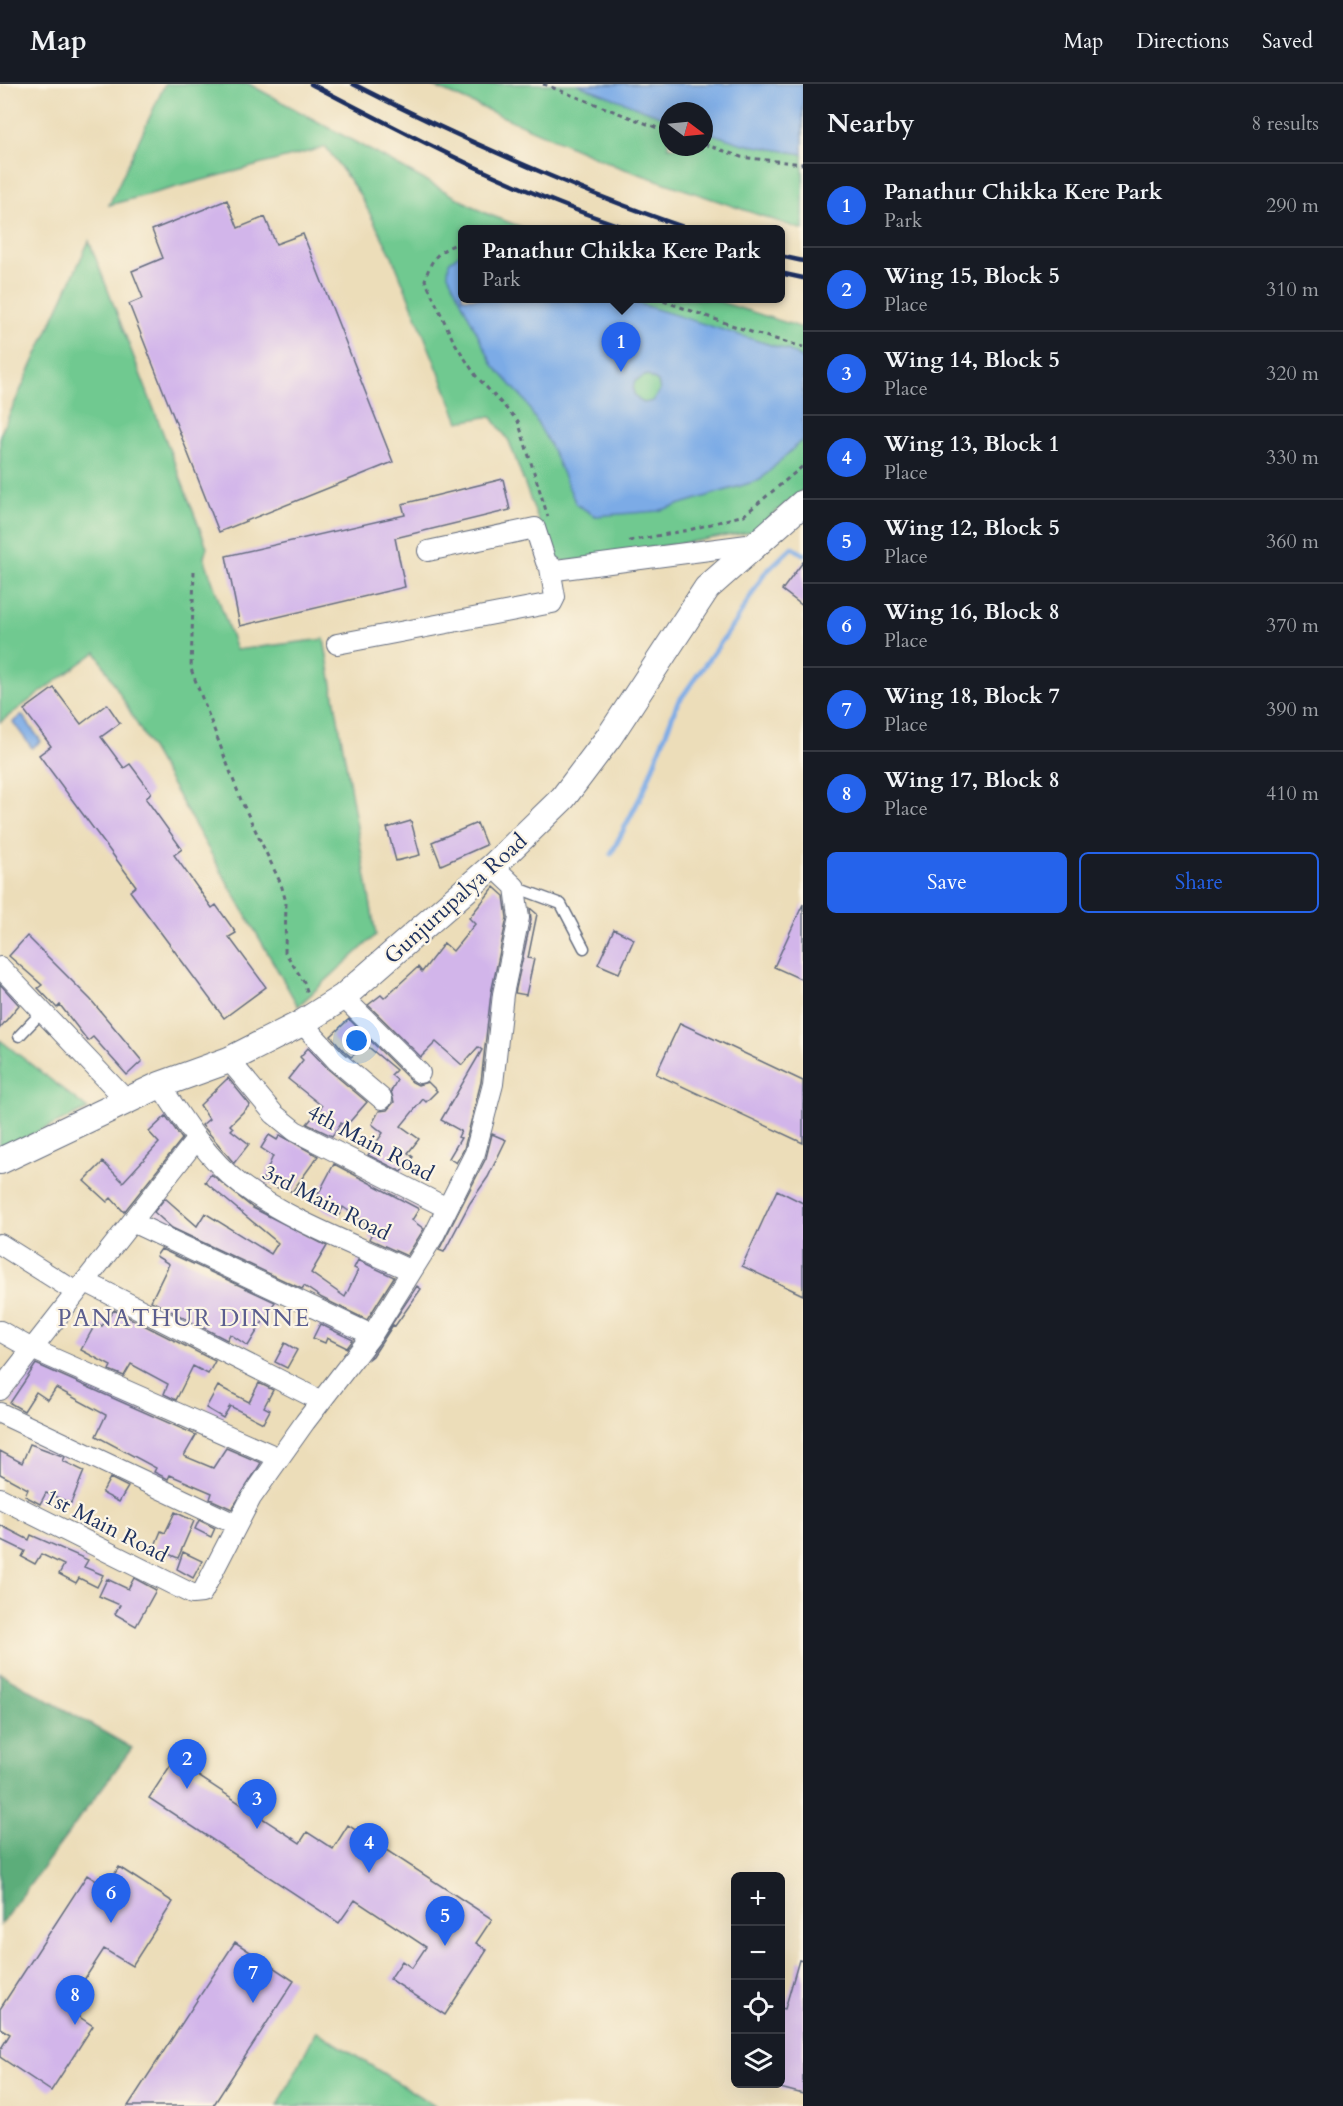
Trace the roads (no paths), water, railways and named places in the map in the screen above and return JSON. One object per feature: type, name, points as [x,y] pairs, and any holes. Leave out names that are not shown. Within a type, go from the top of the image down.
[{"type":"street","name":"Gunjurupalya Road","points":[[0,1161],[159,1085],[229,1060],[310,1018],[343,998],[493,866],[563,798],[609,737],[706,588],[803,503]]},
{"type":"street","points":[[337,644],[552,603],[555,597],[550,568],[535,528],[428,551]]},
{"type":"street","points":[[550,568],[556,570],[755,544]]},
{"type":"street","points":[[0,1413],[237,1525],[279,1458],[372,1335],[433,1237],[475,1153],[493,1084],[502,994],[519,918],[515,887],[493,866]]},
{"type":"street","points":[[0,967],[127,1101]]},
{"type":"street","points":[[343,998],[420,1073]]},
{"type":"street","name":"4th Main Road","points":[[310,1018],[336,1060],[382,1099]]},
{"type":"street","name":"4th Main Road","points":[[229,1060],[274,1114],[295,1131],[447,1208]]},
{"type":"street","name":"3rd Main Road","points":[[159,1085],[196,1140],[240,1183],[286,1212],[411,1271]]},
{"type":"street","points":[[0,1390],[196,1140]]},
{"type":"street","points":[[132,1222],[372,1335]]},
{"type":"street","points":[[0,1244],[81,1287],[321,1401]]},
{"type":"street","points":[[0,1331],[32,1349],[279,1458]]},
{"type":"street","name":"1st Main Road","points":[[0,1498],[192,1594],[202,1593],[237,1525]]},
{"type":"lane","points":[[515,887],[561,904],[584,948]]},
{"type":"lane","points":[[19,1036],[42,1012]]},
{"type":"water","points":[[577,84],[803,84],[803,154],[743,144],[713,134],[713,102],[659,102],[659,116]]},
{"type":"water","points":[[458,255],[458,294],[448,274],[449,262]]},
{"type":"water","points":[[462,303],[637,303],[790,351],[803,360],[803,439],[760,480],[658,511],[595,516],[576,504],[551,447],[524,399],[493,365]],"holes":[[[647,375],[658,382],[660,390],[653,401],[644,403],[636,397],[633,391],[635,381]]]},
{"type":"water","points":[[22,715],[41,741],[32,748],[13,722]]},
{"type":"waterway","points":[[611,854],[644,790],[677,704],[736,621],[764,574],[792,547],[803,554]]},
{"type":"railway","points":[[311,84],[469,164],[550,200],[618,225]]},
{"type":"railway","points":[[353,84],[520,163],[677,225]]},
{"type":"railway","points":[[785,257],[803,261]]},
{"type":"railway","points":[[785,274],[803,278]]},
{"type":"place","name":"Panathur Chikka Kere Park","points":[[621,372]]},
{"type":"place","name":"Wing 15, Block 5","points":[[187,1789]]},
{"type":"place","name":"Wing 14, Block 5","points":[[257,1829]]},
{"type":"place","name":"Wing 13, Block 1","points":[[369,1873]]},
{"type":"place","name":"Wing 16, Block 8","points":[[111,1923]]},
{"type":"place","name":"Wing 12, Block 5","points":[[445,1946]]},
{"type":"place","name":"Wing 18, Block 7","points":[[253,2003]]},
{"type":"place","name":"Wing 17, Block 8","points":[[75,2025]]},
{"type":"district","name":"PANATHUR DINNE","points":[[184,1318]]}]
